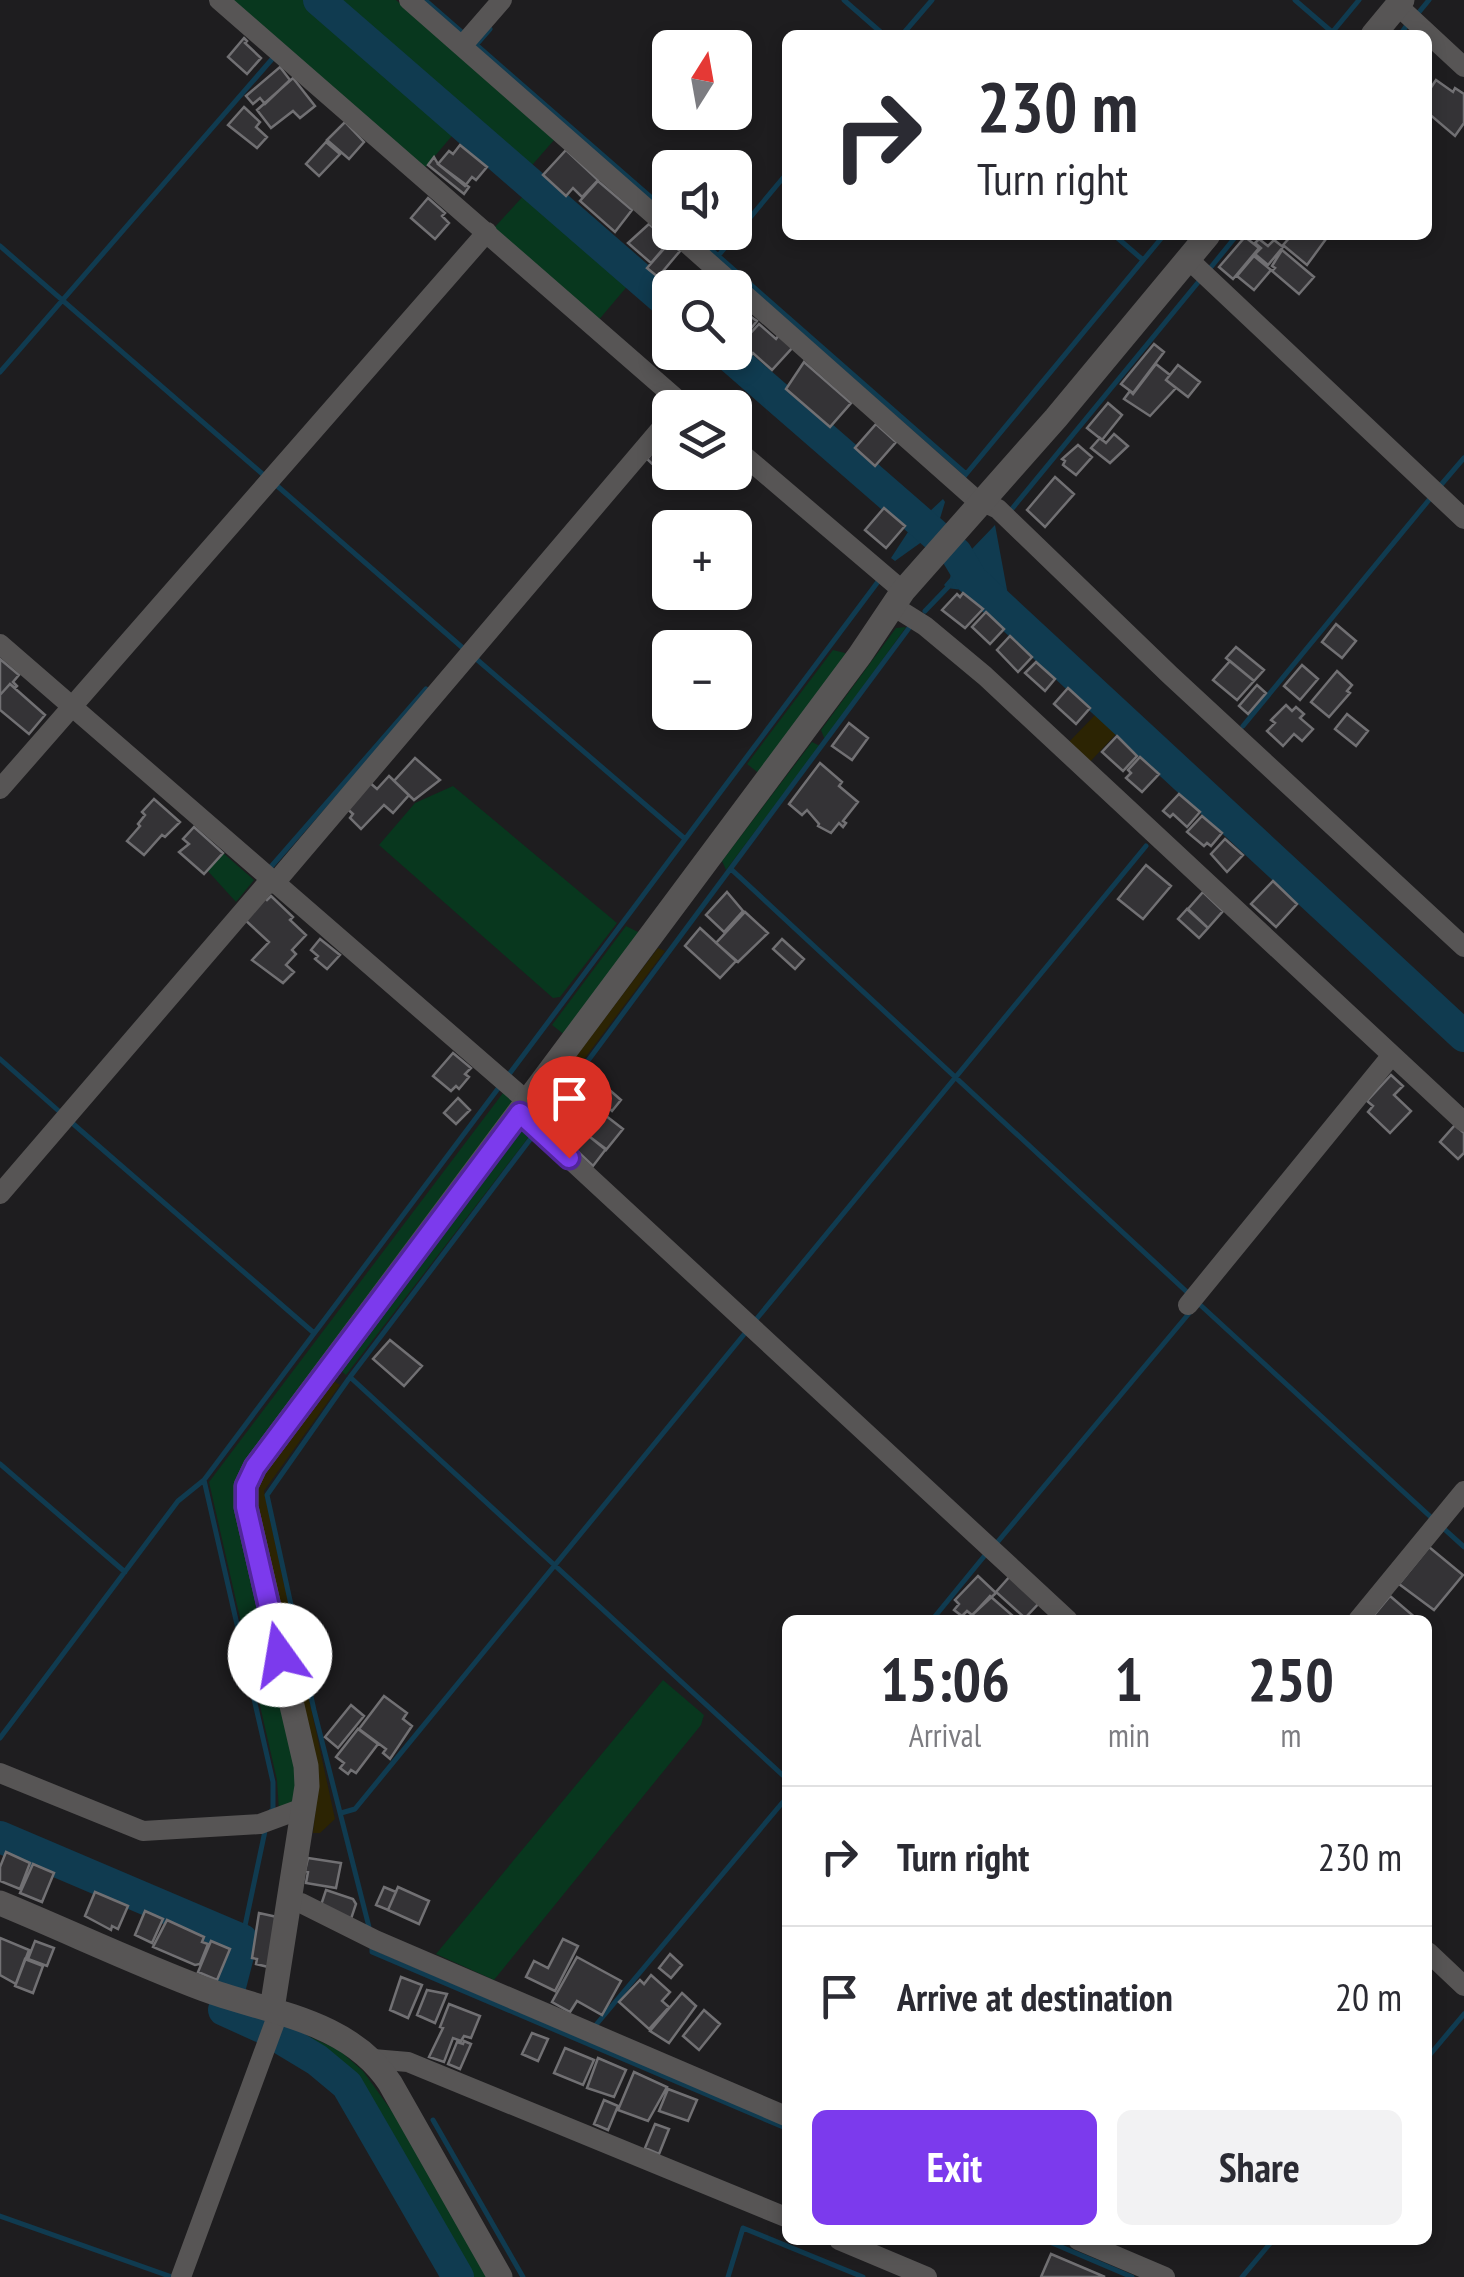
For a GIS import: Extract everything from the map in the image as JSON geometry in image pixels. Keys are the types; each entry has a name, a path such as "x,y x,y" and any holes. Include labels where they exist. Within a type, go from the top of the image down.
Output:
{"street":[{"path":"219,0 658,390"},
{"path":"409,0 467,41 652,212"},
{"path":"467,41 502,0"},
{"path":"1380,30 1406,11 1426,30"},
{"path":"1432,36 1464,67"},
{"path":"0,789 483,236"},
{"path":"181,2277 274,2021 306,1807 306,1766 246,1507 246,1486 255,1467 860,655 898,598 945,543 967,489 1056,418 1199,270 1207,240"},
{"path":"694,250 967,489 998,509 1464,947"},
{"path":"1199,270 1464,519"},
{"path":"0,1194 267,881 652,441"},
{"path":"752,464 1464,1122"},
{"path":"0,644 522,1106 1063,1615"},
{"path":"1191,1301 1392,1055"},
{"path":"1362,1615 1464,1491"},
{"path":"0,1773 142,1832 266,1822 306,1807"},
{"path":"290,1901 782,2113"},
{"path":"0,1903 229,1996 274,2021 345,2039 373,2059 500,2277"},
{"path":"1432,1956 1464,1986"},
{"path":"373,2059 408,2062 782,2216"},
{"path":"851,2245 927,2277"},
{"path":"1090,2245 1165,2277"}],"green space":[{"path":"232,0 306,0 457,130 423,170"},
{"path":"334,0 396,0 554,140 527,171"},
{"path":"526,193 630,283 597,322 493,229"},
{"path":"906,627 825,740 821,730 896,628"},
{"path":"833,650 845,653 847,658 761,775 747,764"},
{"path":"812,742 820,746 726,870 722,861"},
{"path":"453,786 617,923 560,997 553,998 379,845 415,803"},
{"path":"222,852 254,880 236,902 207,870"},
{"path":"626,926 640,933 566,1036 552,1025"},
{"path":"503,1093 514,1101 240,1473 294,1757 297,1804 279,1811 277,1780 209,1482"},
{"path":"522,1128 531,1134 346,1375 339,1369"},
{"path":"663,1680 704,1715 701,1725 494,1980 436,1954"},
{"path":"286,2026 339,2050 363,2071 396,2117 488,2277 468,2277 349,2076 329,2059 279,2031"}],"sand":[{"path":"1095,715 1116,734 1088,764 1067,744"},
{"path":"658,948 665,951 579,1066 576,1056"},
{"path":"332,1380 340,1385 264,1491 335,1819 320,1833 313,1833 318,1788 260,1524 257,1489"}],"water":[{"path":"943,499 938,525 966,550 971,550 995,525 1010,606 1000,616 970,591 947,588 944,585 954,562 923,541 895,561 891,558 921,512 928,513"}],"building":[{"path":"244,38 261,58 247,74 228,57"},
{"path":"280,67 290,80 265,104 260,98 253,104 246,96"},
{"path":"293,78 315,106 300,118 293,111 271,128 257,110"},
{"path":"1436,80 1453,92 1455,88 1464,94 1464,123 1455,136 1432,116 1432,86"},
{"path":"244,107 260,122 256,127 267,137 257,148 228,125"},
{"path":"345,122 364,142 349,159 327,140"},
{"path":"326,142 340,154 319,176 306,164"},
{"path":"460,145 487,167 465,186 438,164"},
{"path":"566,150 598,180 582,197 573,188 566,196 543,175"},
{"path":"434,157 469,187 464,194 428,165"},
{"path":"598,181 632,210 615,232 580,201"},
{"path":"428,198 445,213 442,216 449,223 435,239 411,218"},
{"path":"649,224 652,250 662,250 651,263 628,243"},
{"path":"1242,240 1259,248 1233,279 1219,267"},
{"path":"1260,240 1268,246 1274,240 1283,247 1268,265 1255,254 1261,248 1255,243"},
{"path":"1288,240 1325,240 1307,265 1283,245"},
{"path":"663,250 680,251 664,270 652,272 647,268"},
{"path":"1282,250 1314,277 1299,294 1272,271"},
{"path":"1254,256 1271,270 1254,290 1237,276"},
{"path":"759,324 793,347 772,370 752,354 752,332"},
{"path":"1154,344 1164,352 1133,393 1121,384"},
{"path":"804,362 851,403 830,427 786,389"},
{"path":"1156,364 1170,375 1166,380 1176,388 1150,416 1124,399 1130,391 1133,394"},
{"path":"1178,365 1200,382 1188,397 1166,380"},
{"path":"1108,403 1122,415 1102,440 1087,428"},
{"path":"876,424 896,442 875,466 855,448"},
{"path":"1114,434 1128,446 1110,463 1091,448 1100,438 1106,443"},
{"path":"1078,445 1092,457 1076,475 1063,465 1062,459"},
{"path":"1055,477 1074,494 1045,527 1027,510"},
{"path":"884,508 905,526 886,548 865,530"},
{"path":"963,593 983,609 965,628 942,610"},
{"path":"986,612 1004,629 990,644 972,627"},
{"path":"1336,624 1356,641 1342,658 1322,642"},
{"path":"1010,636 1032,657 1018,672 997,650"},
{"path":"1236,647 1264,670 1254,681 1226,658"},
{"path":"0,659 19,675 13,682 17,686 10,684 0,695"},
{"path":"1230,661 1254,681 1237,700 1213,680"},
{"path":"1036,662 1055,679 1045,691 1025,673"},
{"path":"1302,665 1318,679 1300,700 1284,686"},
{"path":"1337,671 1352,685 1347,691 1350,693 1329,717 1311,702"},
{"path":"10,684 45,715 29,734 0,710 0,695"},
{"path":"1257,685 1266,693 1248,714 1239,706"},
{"path":"1068,688 1090,708 1076,724 1054,704"},
{"path":"1286,705 1304,714 1300,718 1313,729 1302,741 1294,734 1283,746 1267,731 1275,723 1271,720"},
{"path":"1347,714 1368,731 1356,746 1335,729"},
{"path":"849,723 868,738 852,760 832,746"},
{"path":"1117,736 1137,756 1123,771 1102,752"},
{"path":"1140,757 1159,774 1142,792 1126,778"},
{"path":"415,758 440,780 414,800 394,781"},
{"path":"820,763 858,802 843,821 843,827 839,823 831,833 818,826 807,810 802,815 789,804"},
{"path":"389,776 409,795 393,813 384,805 361,829 343,805 368,781 377,789"},
{"path":"1179,794 1200,812 1187,827 1173,814 1170,817 1163,811"},
{"path":"154,799 180,822 144,855 127,841 140,826 145,815 142,812"},
{"path":"1202,816 1222,833 1211,846 1204,846 1187,832"},
{"path":"194,827 223,853 204,874 179,852 189,844 183,839"},
{"path":"1225,839 1243,855 1227,872 1211,854"},
{"path":"1146,865 1171,886 1143,919 1118,899"},
{"path":"1273,881 1297,904 1276,927 1251,904"},
{"path":"727,892 743,911 724,932 706,915"},
{"path":"1203,892 1223,911 1208,928 1188,909"},
{"path":"271,896 306,935 292,950 296,954 286,965 294,972 283,983 252,960 269,942 244,919 264,897 267,900"},
{"path":"1187,909 1208,928 1199,938 1178,919"},
{"path":"745,912 768,933 738,962 716,943"},
{"path":"700,928 736,961 720,978 685,946"},
{"path":"320,939 340,955 327,969 311,950"},
{"path":"782,939 804,959 795,969 773,949"},
{"path":"453,1053 471,1068 459,1089 456,1086 451,1091 433,1076"},
{"path":"1391,1075 1403,1086 1394,1095 1411,1111 1390,1133 1368,1112 1373,1106 1367,1101"},
{"path":"598,1080 621,1100 612,1111 589,1091"},
{"path":"577,1091 599,1108 586,1126 563,1109"},
{"path":"458,1098 470,1110 456,1124 444,1113"},
{"path":"601,1112 623,1129 606,1150 585,1133"},
{"path":"1455,1125 1464,1133 1464,1153 1458,1159 1440,1142"},
{"path":"586,1134 606,1149 593,1166 575,1149"},
{"path":"390,1340 422,1366 404,1386 373,1359"},
{"path":"1429,1547 1463,1575 1434,1610 1399,1584"},
{"path":"1011,1575 1040,1602 1028,1615 1022,1615 996,1592"},
{"path":"978,1576 996,1593 972,1615 967,1611 961,1615 954,1610 959,1604 955,1600"},
{"path":"990,1596 1012,1615 973,1615"},
{"path":"1390,1596 1412,1615 1374,1615"},
{"path":"384,1696 407,1713 403,1719 412,1726 390,1759 383,1753 386,1749 359,1729"},
{"path":"351,1705 364,1716 338,1748 325,1737"},
{"path":"358,1729 378,1744 356,1773 351,1770 348,1774 340,1768 344,1763 336,1757"},
{"path":"6,1852 30,1863 20,1889 0,1881"},
{"path":"308,1858 341,1863 336,1888 306,1883"},
{"path":"33,1864 54,1873 42,1902 20,1893"},
{"path":"384,1887 396,1892 388,1910 376,1905"},
{"path":"398,1887 429,1901 419,1924 388,1910"},
{"path":"326,1890 353,1899 356,1904 351,1919 320,1908"},
{"path":"95,1892 128,1906 118,1929 112,1926 111,1930 85,1916"},
{"path":"145,1911 163,1919 152,1943 135,1935"},
{"path":"259,1913 277,1917 268,1967 256,1964 257,1959 252,1958"},
{"path":"167,1920 204,1937 202,1942 208,1944 200,1964 153,1947"},
{"path":"0,1938 29,1950 16,1984 0,1975"},
{"path":"563,1939 578,1946 555,1991 526,1977 534,1961 548,1968"},
{"path":"35,1941 54,1948 47,1966 28,1959"},
{"path":"211,1941 230,1949 217,1980 198,1972"},
{"path":"670,1954 682,1965 671,1978 659,1968"},
{"path":"577,1957 621,1981 602,2015 577,2001 570,2012 552,2002"},
{"path":"25,1959 43,1966 33,1993 15,1986"},
{"path":"651,1975 670,1992 662,2001 669,2007 649,2029 619,2002 640,1980 644,1984"},
{"path":"401,1977 422,1985 408,2018 390,2010"},
{"path":"427,1990 447,1994 435,2023 417,2015"},
{"path":"682,1993 696,2006 669,2043 650,2031"},
{"path":"449,2004 480,2016 471,2038 453,2038 444,2062 429,2057"},
{"path":"704,2010 720,2024 699,2050 683,2036"},
{"path":"532,2033 548,2039 538,2061 522,2054"},
{"path":"457,2042 471,2044 460,2069 448,2064"},
{"path":"565,2048 594,2060 583,2085 554,2073"},
{"path":"598,2058 626,2070 614,2097 587,2088"},
{"path":"634,2072 667,2087 648,2121 618,2110"},
{"path":"668,2089 697,2100 688,2121 659,2111"},
{"path":"604,2100 618,2106 608,2130 594,2124"},
{"path":"655,2124 669,2129 659,2154 645,2148"},
{"path":"1051,2254 1105,2277 1041,2277"}],"waterway":[{"path":"319,0 652,289"},
{"path":"425,0 465,35"},
{"path":"844,0 878,30"},
{"path":"906,30 932,0"},
{"path":"1295,0 1330,30"},
{"path":"1334,30 1359,0"},
{"path":"1415,17 1429,0"},
{"path":"1404,30 1407,25"},
{"path":"476,45 490,29"},
{"path":"473,42 652,198"},
{"path":"0,372 273,58"},
{"path":"718,256 782,179"},
{"path":"1120,240 1143,260"},
{"path":"962,479 1160,240"},
{"path":"1207,272 1233,240"},
{"path":"0,246 266,477"},
{"path":"711,250 966,474"},
{"path":"1011,510 1200,280"},
{"path":"746,370 956,553 972,580 1464,1036"},
{"path":"1440,486 1464,458"},
{"path":"275,484 464,649"},
{"path":"1243,726 1433,495"},
{"path":"507,1077 880,579"},
{"path":"925,611 950,585"},
{"path":"541,1124 909,628"},
{"path":"474,657 684,838"},
{"path":"269,869 426,689"},
{"path":"754,1322 1146,846"},
{"path":"732,870 1188,1293"},
{"path":"0,1059 61,1113"},
{"path":"271,1811 273,1782 204,1480 500,1086"},
{"path":"71,1122 314,1333"},
{"path":"370,1931 314,1710 267,1495 350,1377 535,1133"},
{"path":"1196,1301 1434,1520"},
{"path":"995,1545 1191,1311"},
{"path":"341,1813 355,1809 746,1332"},
{"path":"350,1377 782,1774"},
{"path":"0,1464 125,1572"},
{"path":"0,1738 178,1501 204,1480"},
{"path":"1442,1527 1464,1547"},
{"path":"936,1615 986,1554"},
{"path":"595,2026 782,1803"},
{"path":"242,1940 265,1831"},
{"path":"0,1837 242,1940 224,2010 264,2028 317,2060 347,2085 458,2277"},
{"path":"372,1947 372,1952 782,2126"},
{"path":"1432,2052 1464,2014"},
{"path":"433,2120 523,2277"},
{"path":"0,2216 172,2277"},
{"path":"728,2277 743,2228 782,2244"},
{"path":"785,2245 863,2277"},
{"path":"1057,2245 1132,2277"},
{"path":"1242,2277 1269,2245"}],"route":[{"path":"280,1655 246,1507 246,1486 255,1467 520,1113 569,1158"}]}
